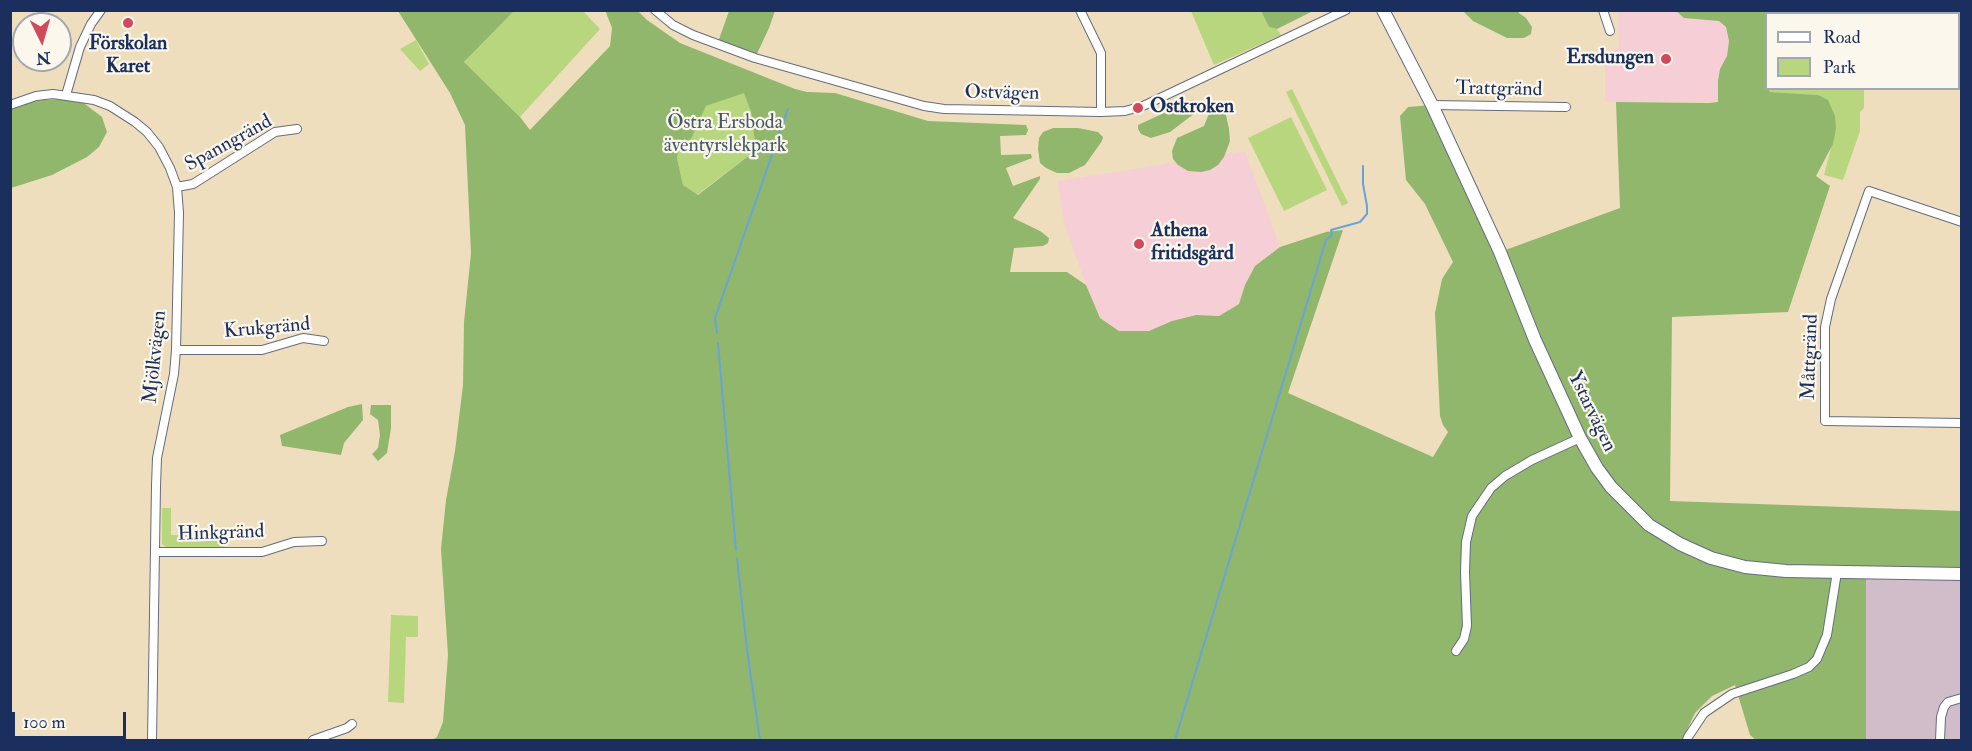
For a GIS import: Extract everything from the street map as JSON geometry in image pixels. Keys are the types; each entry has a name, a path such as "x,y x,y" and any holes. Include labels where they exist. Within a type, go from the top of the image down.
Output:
{"street":[{"path":"66,94 80,47 101,10"},
{"name":"Ostvägen","path":"655,10 673,25 693,35 754,58 924,106 944,110 1101,112 1125,111 1143,106 1346,10"},
{"path":"1080,10 1101,53 1101,112"},
{"name":"Ystarvägen","path":"1383,10 1432,105 1500,252 1535,340 1580,438 1611,487 1650,525 1680,544 1711,558 1745,567 1786,572 1962,574"},
{"path":"1603,10 1610,30"},
{"name":"Mjölkvägen","path":"10,105 36,96 66,94 110,106 147,132 159,147 177,187 179,213 176,350 174,374 158,459 152,741"},
{"name":"Trattgränd","path":"1432,105 1566,107"},
{"name":"Spanngränd","path":"177,187 193,184 275,132 297,129"},
{"name":"Måttgränd","path":"1962,222 1869,191 1831,299 1825,327 1825,421 1962,423"},
{"name":"Krukgränd","path":"176,350 262,350 303,338 324,341"},
{"path":"1456,651 1464,639 1467,626 1466,552 1472,516 1491,488 1505,476 1532,459 1580,438"},
{"name":"Hinkgränd","path":"155,552 262,552 294,542 322,541"},
{"path":"1687,741 1704,713 1732,694 1809,667 1817,658 1827,635 1838,572"},
{"path":"1940,741 1941,717 1944,707 1948,702 1962,698"},
{"path":"314,741 352,724"}],"shaded area":[{"name":"Ersdungen","path":"1618,11 1676,11 1684,18 1719,21 1726,27 1729,41 1727,57 1720,69 1718,81 1719,102 1605,102 1605,62 1607,55 1619,47"},
{"path":"1245,151 1280,247 1255,266 1245,285 1239,304 1219,316 1196,315 1172,321 1149,331 1119,331 1100,318 1064,223 1058,181"},
{"path":"1866,576 1961,578 1961,740 1866,740"}],"green space":[{"path":"605,10 638,11 680,43 795,89 835,93 928,121 1026,125 1028,130 1026,135 1000,136 1001,155 1031,154 1032,158 1006,168 1013,186 1040,176 1013,218 1049,238 1048,243 1043,246 1014,248 1010,272 1067,272 1086,285 1100,318 1119,331 1149,331 1172,321 1196,315 1219,316 1239,304 1245,285 1255,266 1280,247 1326,232 1343,230 1288,393 1433,457 1448,432 1440,416 1435,313 1442,279 1453,262 1425,204 1406,180 1400,116 1408,107 1432,105 1500,252 1620,208 1616,102 1718,102 1720,69 1727,56 1729,41 1726,27 1719,21 1684,18 1676,11 1766,11 1765,90 1818,95 1828,100 1835,116 1836,129 1833,144 1816,176 1830,186 1788,312 1672,317 1670,501 1961,511 1961,574 1866,572 1866,740 1756,740 1750,735 1735,685 1712,696 1695,713 1682,740 432,740 437,737 443,722 448,655 441,549 463,385 464,322 471,253 465,125 450,93 398,11 514,11 464,62 520,117 530,130 610,46 612,28","holes":["744,93 751,112 756,150 698,195 683,185 677,158 680,144 691,139 706,106"]},
{"path":"514,11 583,11 600,29 520,117 464,62"},
{"path":"729,11 775,11 755,58 717,45"},
{"path":"1191,11 1261,11 1269,27 1277,29 1281,35 1214,65"},
{"path":"1261,11 1313,11 1277,29 1269,27"},
{"path":"1463,11 1518,11 1532,27 1531,34 1524,38 1507,38 1473,21"},
{"path":"416,40 429,64 420,71 400,49"},
{"path":"1292,89 1348,203 1342,206 1286,92"},
{"path":"1769,90 1864,90 1864,108 1860,112 1860,131 1843,180 1824,175 1836,129 1818,95 1770,92"},
{"name":"Östra Ersboda äventyrslekpark","path":"744,92 751,112 756,150 697,195 683,185 677,158 680,144 706,106"},
{"path":"63,99 81,101 102,117 107,132 99,147 87,157 52,175 11,188 11,109 21,104"},
{"path":"1192,100 1199,102 1200,106 1195,113 1170,132 1151,138 1141,134 1138,129 1138,125"},
{"path":"1215,107 1221,108 1226,115 1229,129 1230,141 1224,157 1210,170 1188,171 1173,159 1172,151 1177,138 1204,126 1210,111"},
{"path":"1291,117 1327,190 1284,211 1248,138"},
{"path":"1053,128 1078,128 1098,132 1103,137 1085,165 1069,173 1057,173 1040,163 1038,149 1039,138 1043,132"},
{"path":"362,404 363,420 344,443 341,455 282,446 280,435 348,407"},
{"path":"371,405 391,405 391,428 387,453 378,461 372,454 378,448 380,435 378,420 370,414"},
{"path":"162,508 171,508 171,535 225,536 225,549 168,549 162,544"},
{"path":"391,615 418,616 418,637 406,637 404,703 388,702"}],"waterway":[{"path":"717,333 715,318 788,109"},
{"path":"1175,740 1326,240 1332,235 1331,230 1360,222 1367,214 1363,166"},
{"path":"718,343 736,550"},
{"path":"737,558 760,740"}],"place":[{"name":"Förskolan Karet","path":"128,23"},
{"name":"Ersdungen","path":"1666,59"},
{"name":"Ostkroken","path":"1138,108"},
{"name":"Athena fritidsgård","path":"1139,244"}]}
